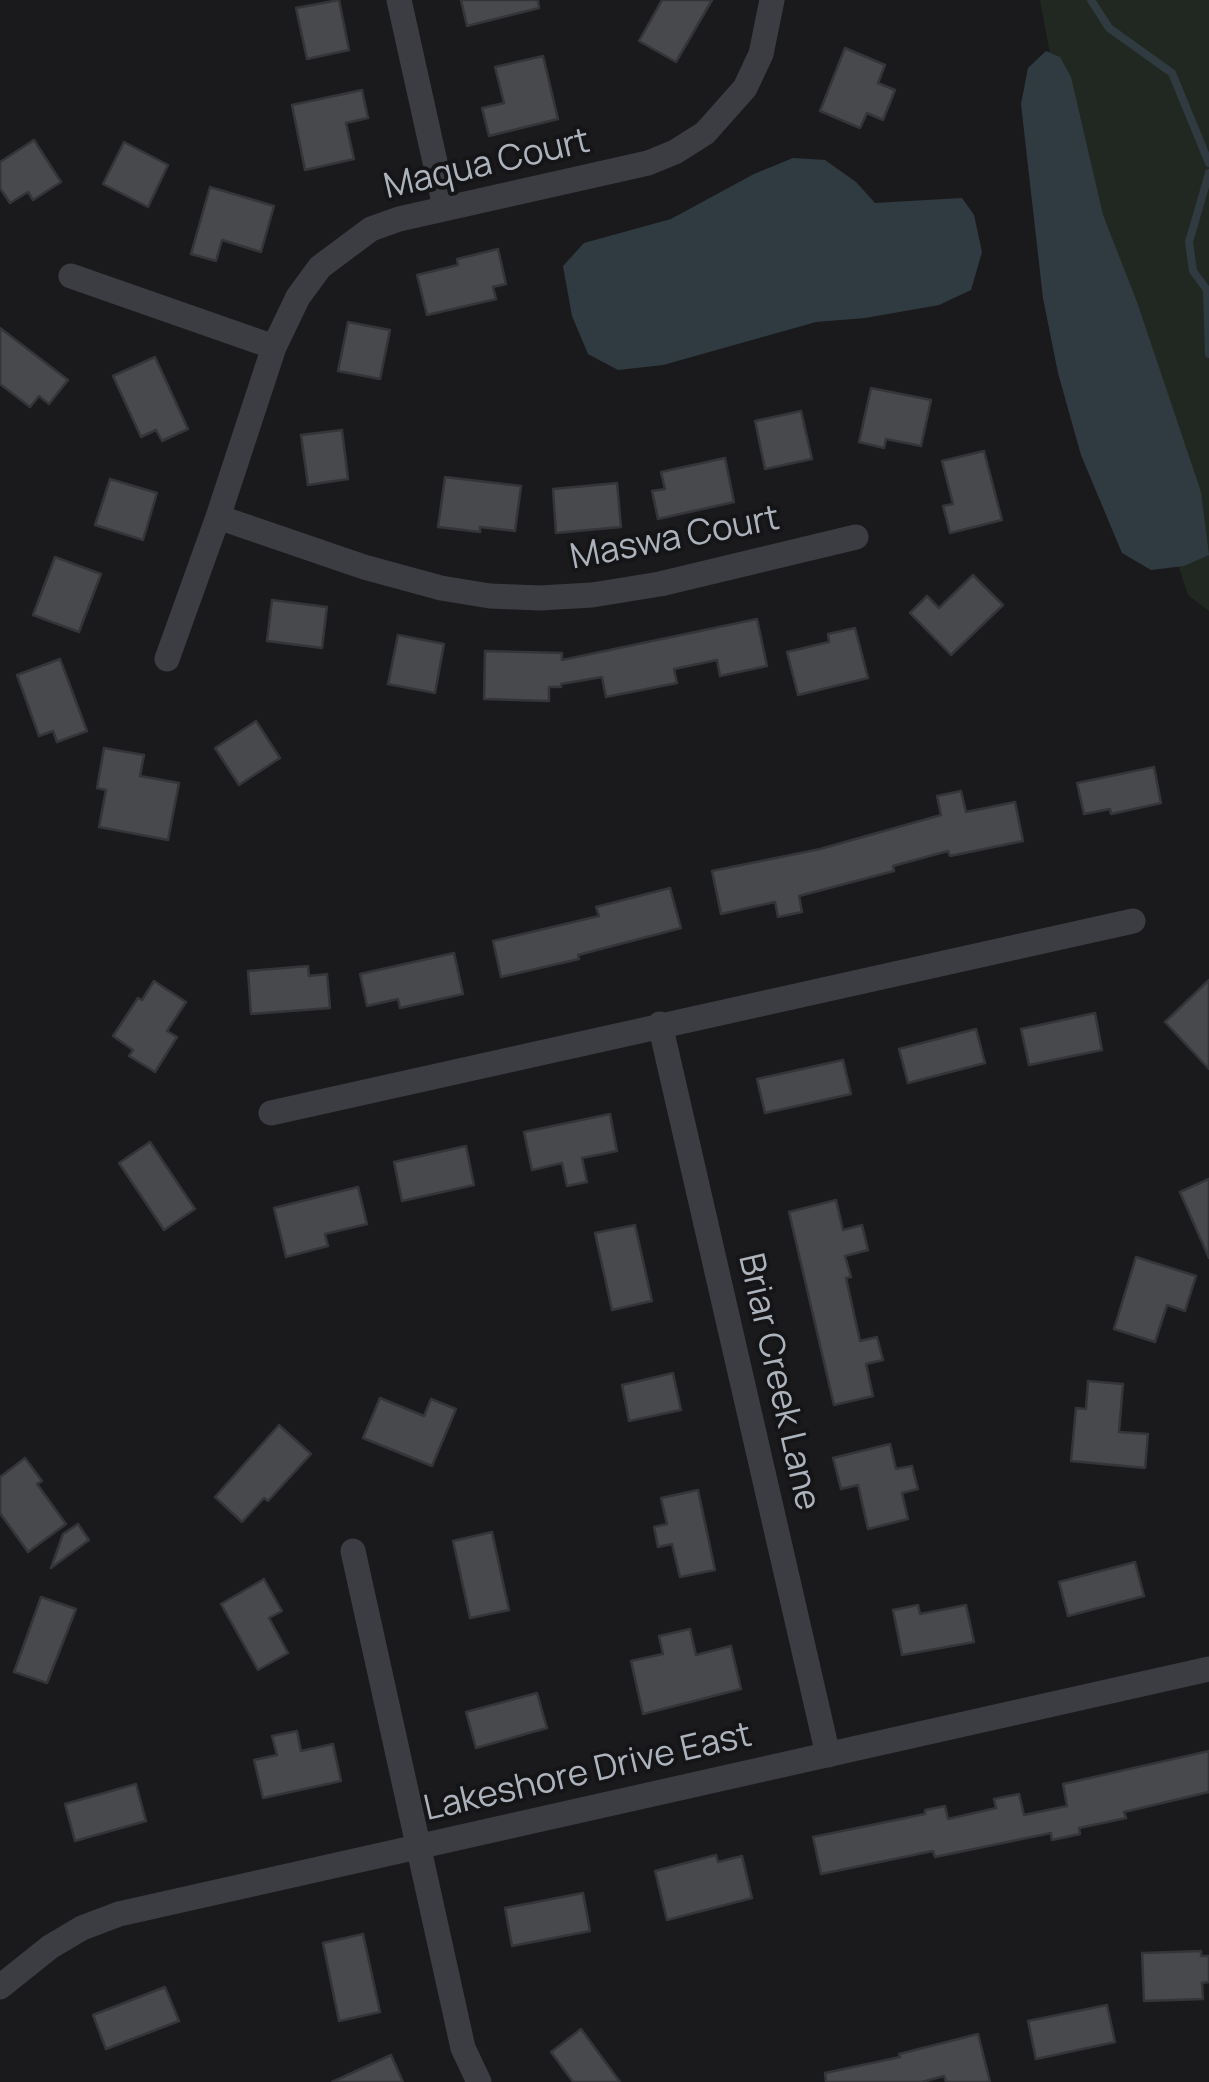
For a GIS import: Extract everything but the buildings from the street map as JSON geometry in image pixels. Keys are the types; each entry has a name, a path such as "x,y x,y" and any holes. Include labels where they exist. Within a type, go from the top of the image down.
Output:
{"street":[{"path":"399,0 446,206"},
{"name":"Maqua Court","path":"167,659 274,348 298,297 320,266 372,229 446,206 648,163 675,152 705,133 746,88 762,54 772,0"},
{"path":"71,276 274,348"},
{"name":"Maswa Court","path":"218,517 364,567 441,588 506,597 592,595 643,587 856,537"},
{"path":"271,1113 1133,920"},
{"name":"Briar Creek Lane","path":"660,1024 828,1755"},
{"path":"353,1551 464,2048 478,2082"},
{"name":"Lakeshore Drive East","path":"0,1987 50,1947 82,1928 118,1914 1209,1669"}],"shaded area":[{"path":"1040,0 1209,0 1209,611 1188,595 1100,323"},
{"path":"1046,51 1060,57 1071,77 1103,215 1137,302 1201,492 1209,555 1184,566 1151,570 1122,553 1081,455 1058,373 1043,298 1021,104 1028,68"},
{"path":"793,158 825,160 856,182 875,203 962,198 974,215 982,252 971,290 939,305 816,322 663,365 618,370 588,354 572,316 563,266 584,243 671,219 754,174"}],"waterway":[{"path":"1091,0 1109,28 1172,73 1209,163"},
{"path":"1209,173 1189,242 1193,271 1207,290 1209,354"}]}
